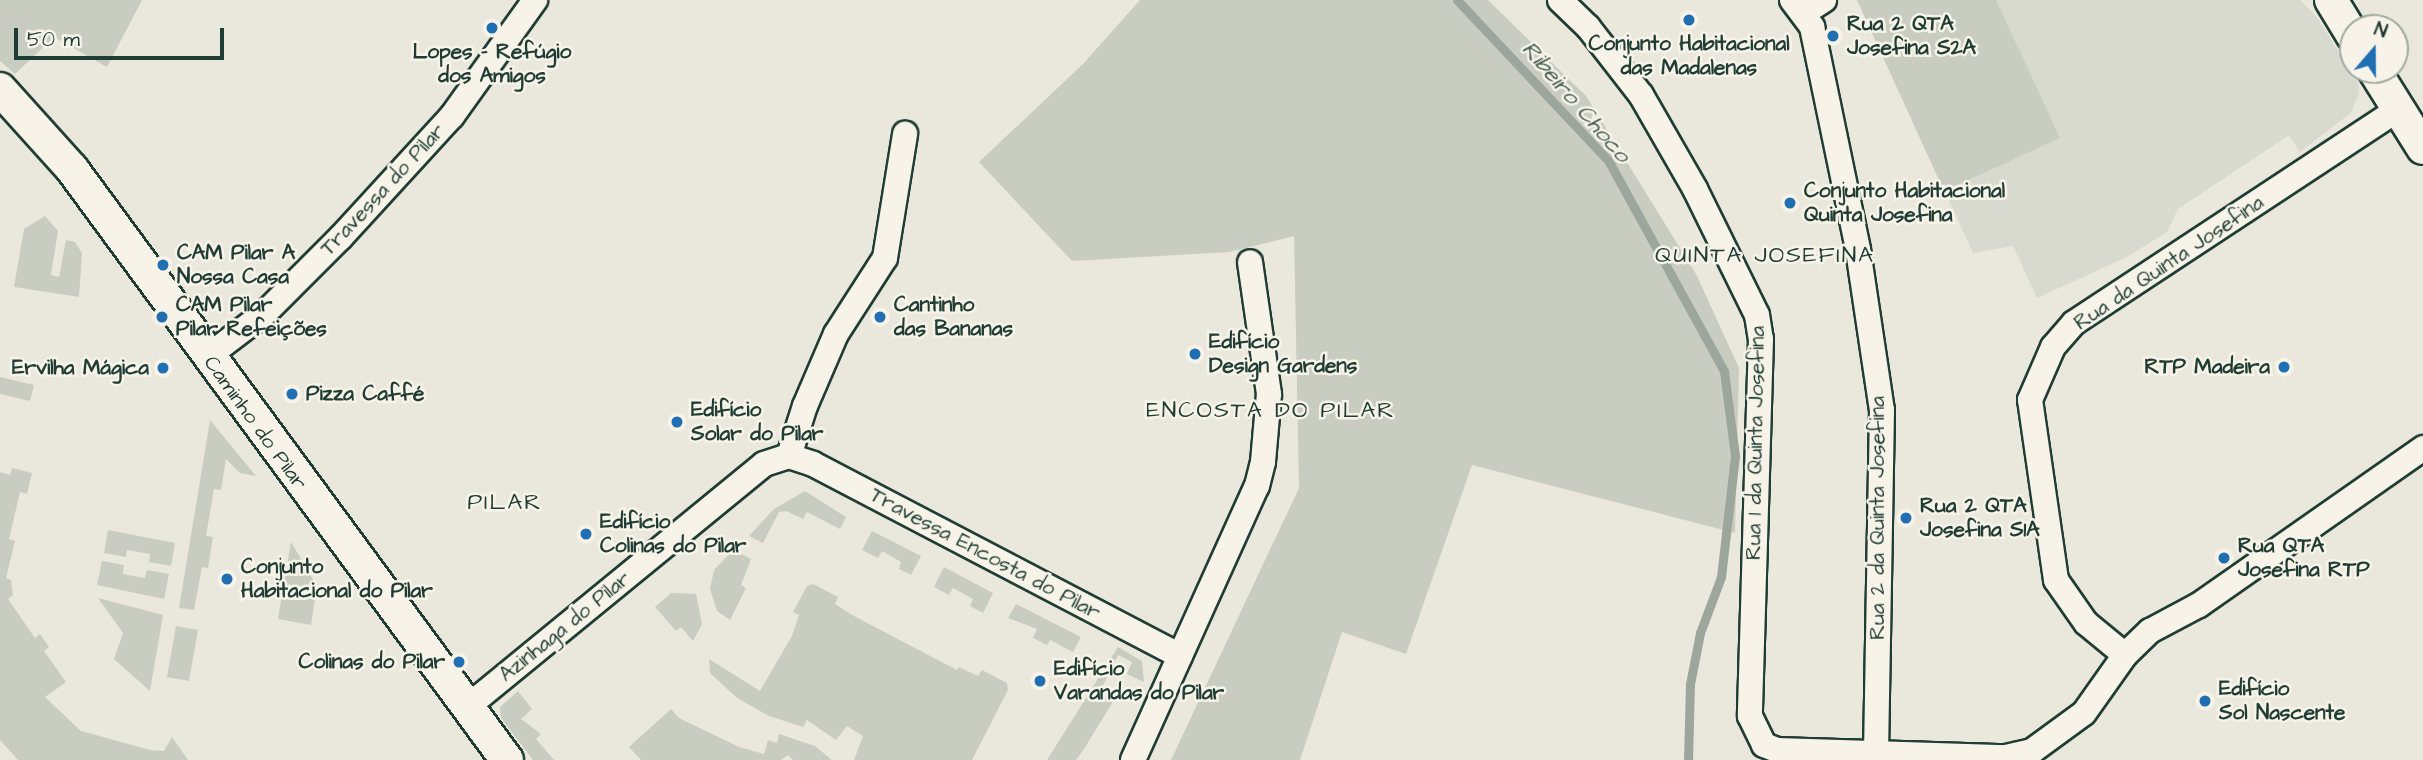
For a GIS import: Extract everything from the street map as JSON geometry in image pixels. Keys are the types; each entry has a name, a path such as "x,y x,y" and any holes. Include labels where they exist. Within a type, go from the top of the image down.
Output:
{"street":[{"name":"Travessa do Pilar","path":"207,357 267,312 452,116 535,0"},
{"name":"Rua 1 da Quinta Josefina","path":"1560,0 1588,27 1641,95 1729,253 1757,316 1761,339 1750,716 1755,732 1765,745 1777,750 1876,754"},
{"name":"Rua 2 da Quinta Josefina","path":"1807,4 1842,168 1882,410 1876,754"},
{"path":"2383,84 2423,148"},
{"name":"Caminho do Pilar","path":"0,89 72,169 207,357 507,760"},
{"name":"Rua da Quinta Josefina","path":"2125,655 2086,623 2056,580 2030,400 2053,347 2074,323 2399,109"},
{"path":"789,456 805,406 836,334 885,258 905,134"},
{"path":"1133,760 1263,462 1269,394 1250,262"},
{"path":"1876,754 2007,757 2032,751 2084,713 2125,655 2150,631 2199,605 2423,448"},
{"name":"Travessa Encosta do Pilar","path":"789,456 813,464 1180,656"},
{"name":"Azinhaga do Pilar","path":"466,708 764,464 789,456"}],"shaded area":[{"path":"0,0 142,0 107,67 54,37 15,74 0,61"},
{"path":"1140,0 1488,0 1586,96 1696,274 1739,368 1735,533 1472,465 1406,654 1342,632 1300,760 1171,760 1299,488 1294,236 1229,252 1072,261 979,162 1083,64"},
{"path":"1857,0 2300,0 2317,17 2339,52 2339,84 2358,84 2359,94 2351,113 2300,152 2289,135 2178,209 2167,232 2125,258 2037,298 2013,246 1973,253"},
{"path":"1857,0 1996,0 2060,138 1944,191"},
{"path":"45,216 58,231 51,275 59,277 66,240 75,242 82,253 79,297 14,287 24,229"},
{"path":"0,377 34,385 30,401 0,394"},
{"path":"210,420 256,476 240,473 226,459 221,490 214,489 206,536 213,537 208,568 202,567 194,610 179,608"},
{"path":"12,468 32,473 27,494 20,492 9,539 15,541 6,578 11,580 13,595 8,599 35,638 40,634 49,647 44,651 66,682 45,697 81,731 150,750 164,751 172,737 188,760 18,760 0,740 0,472 10,475"},
{"path":"805,491 846,517 840,529 807,512 803,519 786,511 779,512 763,543 749,536 774,509"},
{"path":"108,530 175,543 171,566 149,562 150,554 127,550 126,557 104,553"},
{"path":"872,531 921,556 911,575 899,569 901,562 882,551 878,558 862,550"},
{"path":"291,542 317,586 311,625 278,619"},
{"path":"733,550 751,559 741,585 746,588 730,620 717,611 710,589 714,570"},
{"path":"102,561 124,565 123,574 145,578 147,570 169,574 164,599 97,585"},
{"path":"944,567 993,593 983,613 970,606 973,599 953,588 949,595 934,587"},
{"path":"813,584 838,597 835,604 852,615 957,670 959,667 978,676 982,670 1007,683 1008,690 972,760 854,760 863,736 847,726 836,740 807,720 803,727 769,716 737,698 710,673 709,659 760,691 792,636 799,615 793,612 807,586"},
{"path":"671,593 696,594 702,624 693,641 681,627 676,631 655,607"},
{"path":"98,598 163,615 150,691 114,659 123,633"},
{"path":"1016,604 1081,637 1073,652 1050,640 1047,645 1033,638 1037,629 1008,618"},
{"path":"176,626 198,630 189,681 167,677"},
{"path":"1118,647 1142,661 1144,682 1127,674 1132,662 1118,655 1102,687 1117,695 1084,749 1076,760 1047,760"},
{"path":"518,691 532,709 521,719 541,734 536,739 554,760 533,760 501,718 500,707"},
{"path":"671,709 679,718 739,747 764,754 768,740 777,743 779,734 815,746 832,760 793,760 788,755 781,760 641,760 629,747"}],"waterway":[{"name":"Ribeiro Choco","path":"1457,0 1608,160 1724,371 1735,456 1721,577 1700,633 1690,684 1688,760"}],"place":[{"name":"Conjunto Habitacional das Madalenas","path":"1689,20"},
{"name":"Lopes - Refúgio dos Amigos","path":"492,28"},
{"name":"Rua 2 QTA Josefina S2A","path":"1833,36"},
{"name":"Conjunto Habitacional Quinta Josefina","path":"1790,203"},
{"name":"CAM Pilar A Nossa Casa","path":"163,265"},
{"name":"CAM Pilar Pilar Refeições","path":"162,317"},
{"name":"Cantinho das Bananas","path":"880,317"},
{"name":"Edifício Design Gardens","path":"1195,354"},
{"name":"RTP Madeira","path":"2284,367"},
{"name":"Ervilha Mágica","path":"163,368"},
{"name":"Pizza Caffé","path":"292,394"},
{"name":"Edifício Solar do Pilar","path":"677,422"},
{"name":"Rua 2 QTA Josefina S1A","path":"1906,518"},
{"name":"Edifício Colinas do Pilar","path":"586,534"},
{"name":"Rua QTA Josefina RTP","path":"2224,558"},
{"name":"Conjunto Habitacional do Pilar","path":"227,579"},
{"name":"Colinas do Pilar","path":"459,662"},
{"name":"Edifício Varandas do Pilar","path":"1040,681"},
{"name":"Edifício Sol Nascente","path":"2205,701"}],"district":[{"name":"QUINTA JOSEFINA","path":"1765,255"},
{"name":"ENCOSTA DO PILAR","path":"1271,410"},
{"name":"PILAR","path":"505,502"}]}
